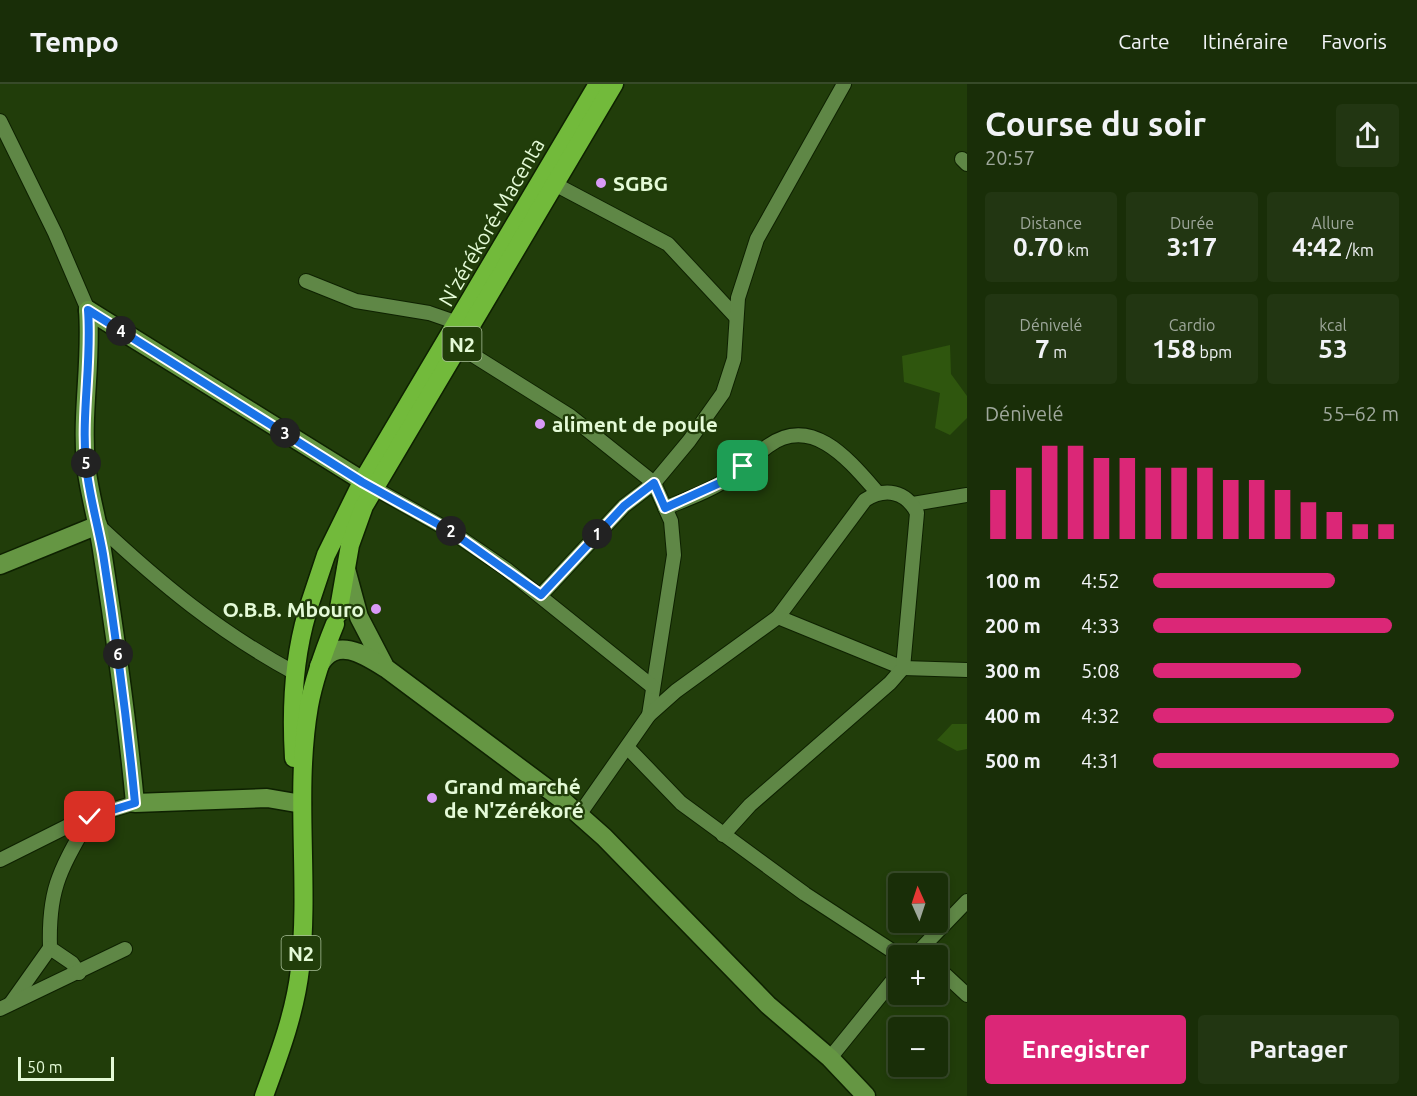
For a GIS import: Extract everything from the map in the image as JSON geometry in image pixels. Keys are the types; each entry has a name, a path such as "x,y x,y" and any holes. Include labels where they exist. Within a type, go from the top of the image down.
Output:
{"highway":[{"name":"N'zérékoré-Macenta","path":"454,343 458,323 549,181 598,84"},
{"name":"N2","path":"302,804 294,761 297,652 326,555 549,181 614,84"},
{"name":"N2","path":"264,1096 293,1010 300,971 304,893 302,804 305,737 318,668 336,619 357,521 368,485"},
{"path":"326,598 335,604 336,619 328,628 318,629 309,622 308,610 316,600 326,598"}],"street":[{"path":"541,595 624,506 654,483 689,441 723,393 734,359 738,298 757,239 844,84"},
{"path":"0,121 55,232 88,310 90,340 86,405 86,465 98,525 126,706 135,803"},
{"path":"549,181 668,243 736,317"},
{"path":"306,281 356,301 429,313 458,323"},
{"path":"88,310 368,485 452,532 541,595 652,687"},
{"path":"454,343 570,416 654,483 671,521 674,555 649,715"},
{"path":"665,508 724,481 769,446 797,434 813,435 828,443 876,492"},
{"path":"579,815 649,715 676,691 778,617 865,500 876,492 889,492 906,497 913,504 917,513 903,668 890,683 750,805 723,835"},
{"path":"913,504 967,495"},
{"path":"0,565 98,525"},
{"path":"98,525 159,583 210,621 295,673"},
{"path":"346,569 359,616 387,669"},
{"path":"778,617 903,668 967,670"},
{"path":"318,668 329,653 349,649 387,669 560,798 768,1005 852,1078 866,1096"},
{"path":"628,748 681,803 825,907 888,948"},
{"path":"0,860 29,844 90,817 135,803 267,798 302,804"},
{"path":"5,1007 50,948 50,902 58,873 90,817"},
{"path":"927,945 967,901"},
{"path":"50,948 72,963 79,973"},
{"path":"5,1007 125,949"},
{"path":"948,977 967,995"},
{"path":"830,1058 888,986"},
{"path":"847,1096 852,1078"}],"green space":[{"path":"950,345 951,374 967,396 967,418 950,435 935,428 940,393 904,382 902,356"},
{"path":"952,724 967,724 967,749 957,751 937,740"}],"place":[{"name":"SGBG","path":"601,183"},
{"name":"aliment de poule","path":"540,424"},
{"name":"O.B.B. Mbouro","path":"376,609"},
{"name":"Grand marché de N'Zérékoré","path":"432,798"}],"route":[{"path":"90,817 135,803 126,706 98,525 86,465 86,405 90,340 88,310 362,482 452,532 541,595 624,506 654,483 665,508 724,481 743,466"}]}
